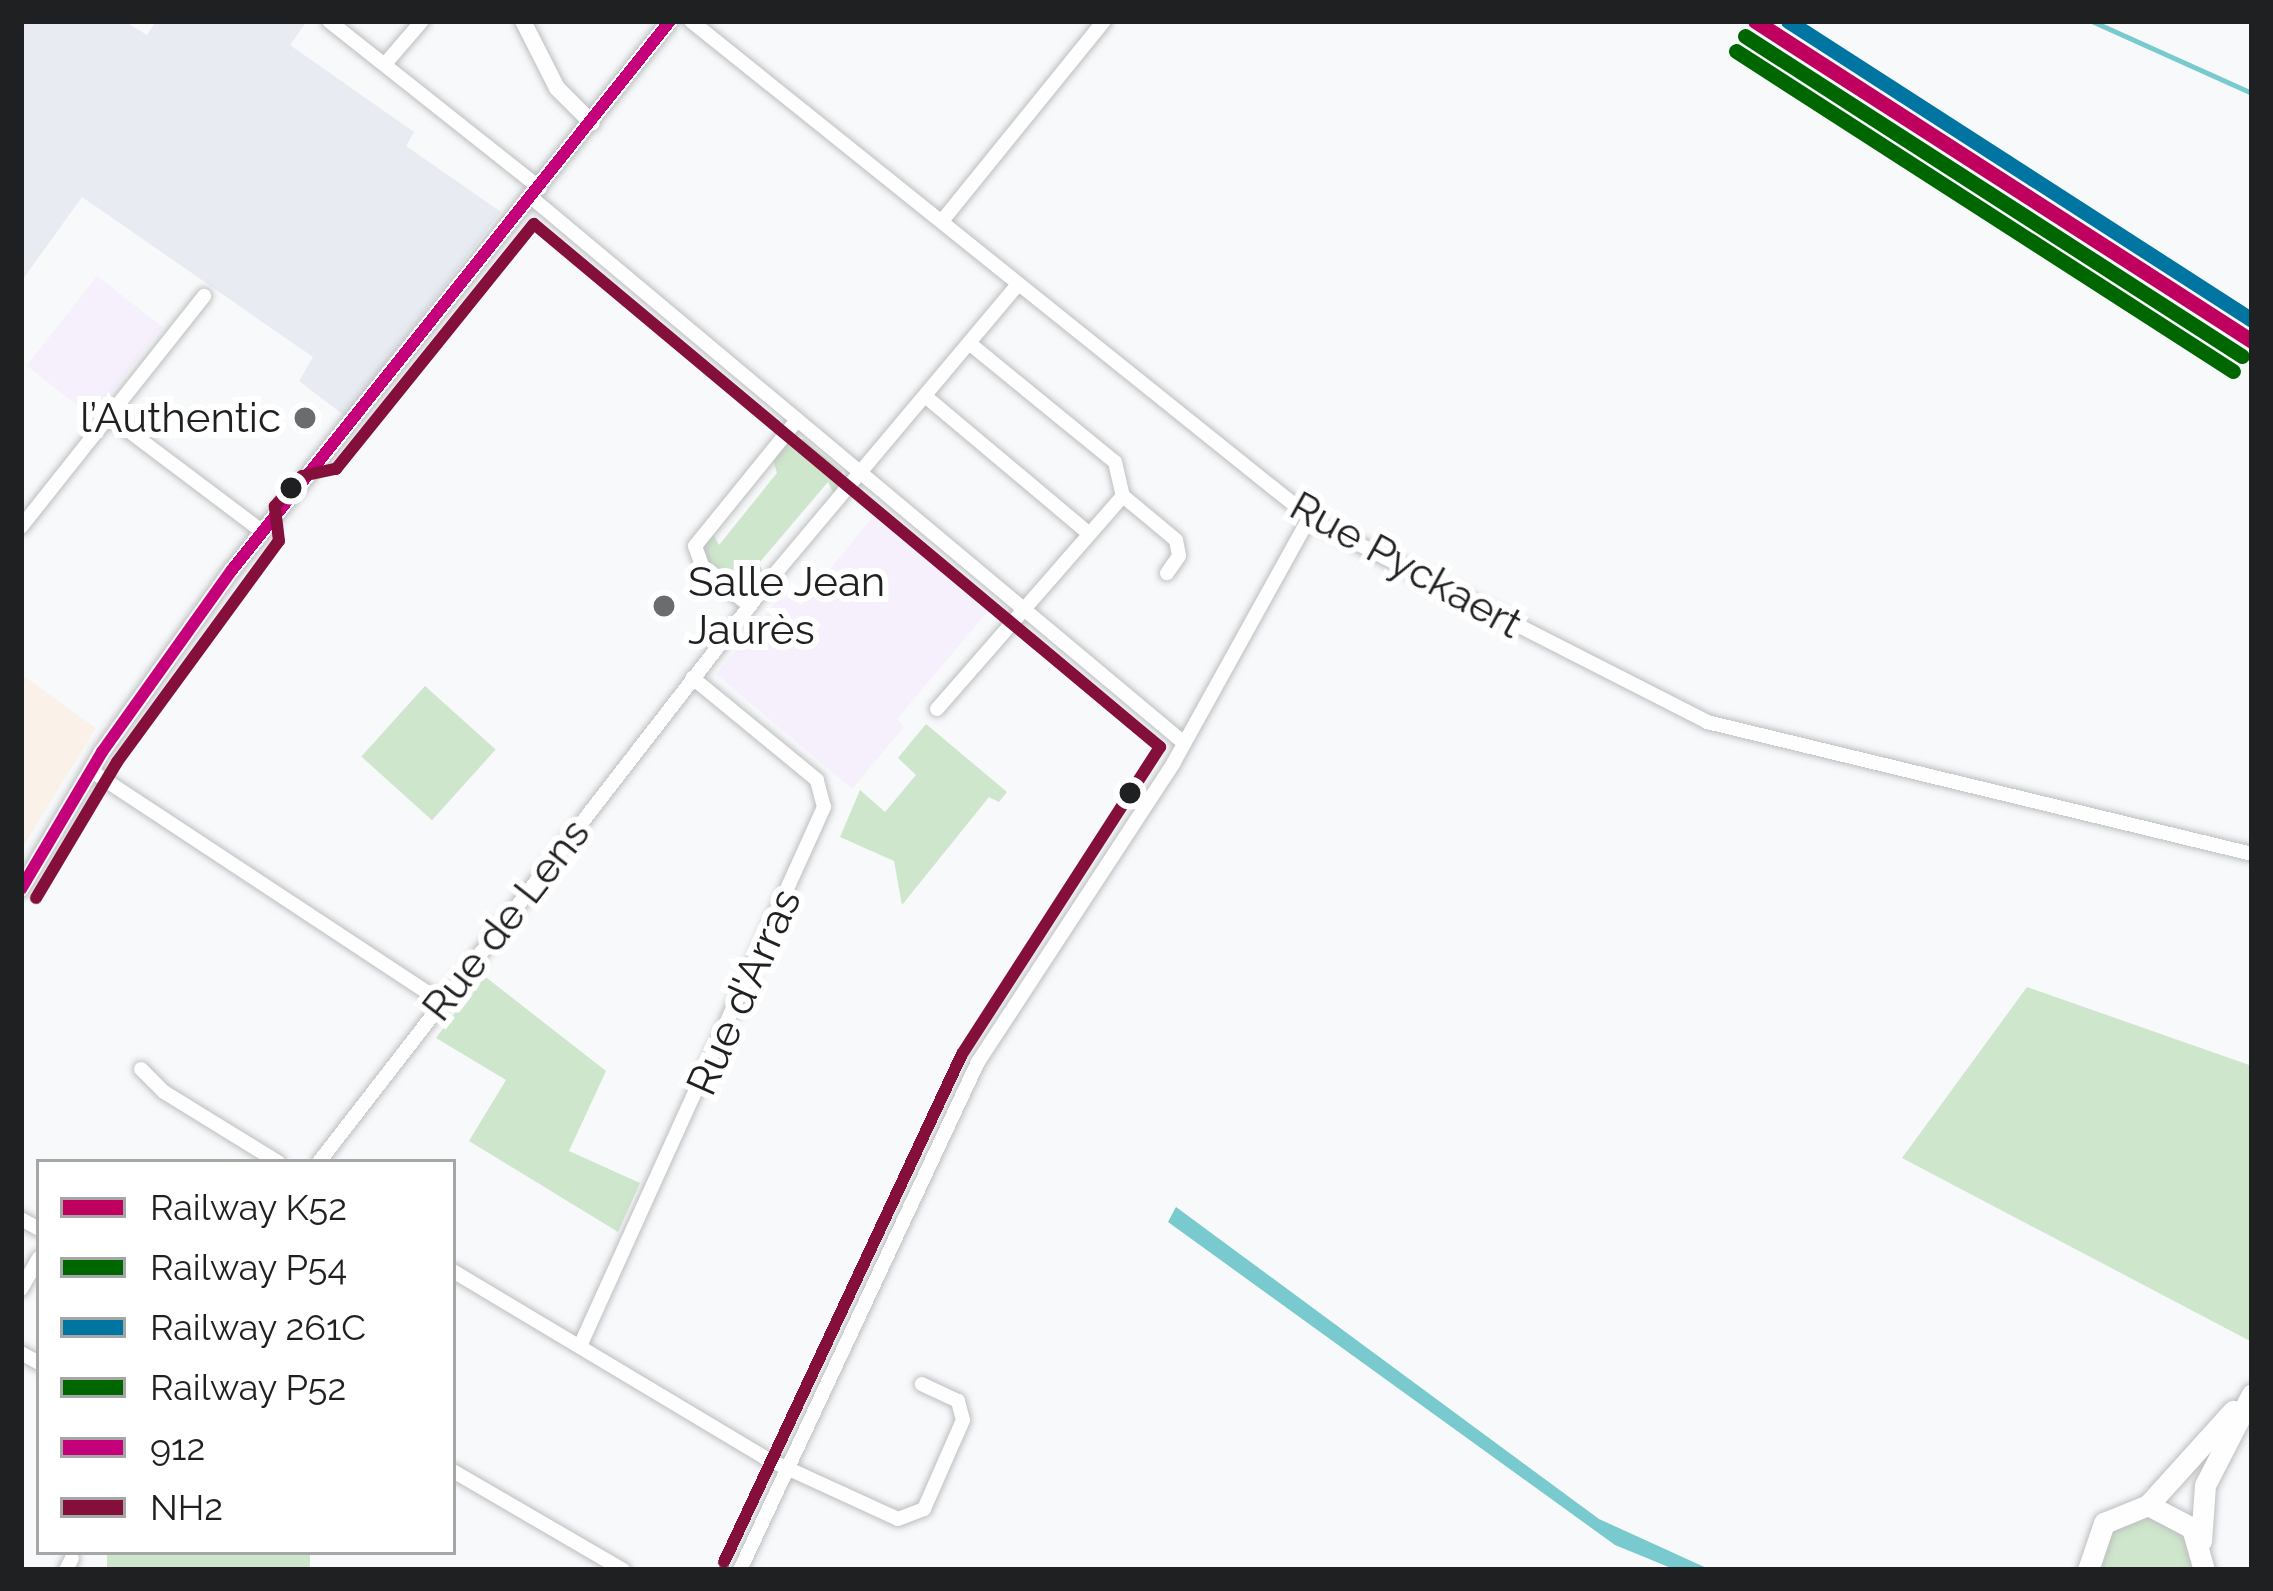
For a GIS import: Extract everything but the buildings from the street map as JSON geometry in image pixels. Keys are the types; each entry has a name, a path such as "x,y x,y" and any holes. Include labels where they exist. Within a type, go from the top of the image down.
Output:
{"main road":[{"path":"2086,1567 2104,1522 2148,1505 2252,1391"},
{"path":"2202,1559 2205,1485 2252,1391"},
{"path":"2148,1505 2182,1518 2202,1559"}],"street":[{"path":"329,21 1184,743"},
{"path":"385,64 422,21"},
{"path":"523,21 557,88 592,123"},
{"path":"21,889 90,770 262,532 670,21"},
{"name":"Rue Pyckaert","path":"691,21 1309,518 1719,726 2252,854"},
{"path":"942,221 1104,21"},
{"name":"Rue de Lens","path":"321,1159 750,606 1018,284"},
{"path":"21,527 204,296"},
{"path":"969,343 1115,462 1123,496 1176,540 1179,556 1167,573"},
{"path":"925,396 1087,532"},
{"path":"109,416 262,532"},
{"path":"750,606 700,564 695,546 797,420"},
{"path":"937,709 1123,496"},
{"path":"740,1570 969,1078 1184,743 1309,518"},
{"name":"Rue d'Arras","path":"580,1346 824,806 817,780 693,678"},
{"path":"90,770 442,1002"},
{"path":"141,1069 164,1092 273,1159"},
{"path":"456,1273 787,1469 892,1517 915,1518 963,1420 958,1401 922,1384"},
{"path":"456,1474 623,1570"}],"shaded area":[{"path":"21,21 124,21 147,35 156,21 307,21 290,45 414,132 406,146 501,212 345,416 299,381 313,357 82,197 21,282"},
{"path":"97,276 162,327 92,417 27,366"},
{"path":"875,514 989,610 897,719 904,727 852,789 716,674 785,591 801,605"},
{"path":"21,674 96,728 21,850"}],"green space":[{"path":"804,439 842,471 842,484 834,494 828,482 759,563 765,576 755,588 740,589 703,557 702,544 712,532 719,545 777,473 773,460 790,440"},
{"path":"425,686 496,750 432,820 361,757"},
{"path":"926,724 1007,792 999,802 989,797 902,905 894,861 840,837 860,790 885,812 916,775 898,758"},
{"path":"483,975 606,1071 569,1151 640,1183 618,1232 469,1141 506,1080 436,1038"},
{"path":"2027,987 2252,1066 2252,1342 1902,1158"},
{"path":"2149,1515 2182,1530 2195,1570 2099,1570 2110,1533"},
{"path":"107,1555 310,1555 310,1570 107,1570"}],"water":[{"path":"1176,1207 1599,1519 1711,1570 1676,1570 1615,1545 1168,1222"}],"waterway":[{"path":"2092,21 2252,93"}],"rail line":[{"name":"K52","path":"1755,21 2252,341"},
{"name":"261C","path":"1788,21 2252,320"},
{"name":"P54","path":"1745,36 2242,356"},
{"name":"P52","path":"1736,51 2233,371"}],"transit line":[{"name":"912","path":"21,889 102,752 232,570 670,21"},
{"name":"NH2","path":"36,898 117,762 279,541 275,506 302,476 336,469 534,224 1160,747 962,1054 724,1562"}],"place":[{"name":"l’Authentic","path":"305,418"},
{"name":"Salle Jean Jaurès","path":"664,606"}]}
